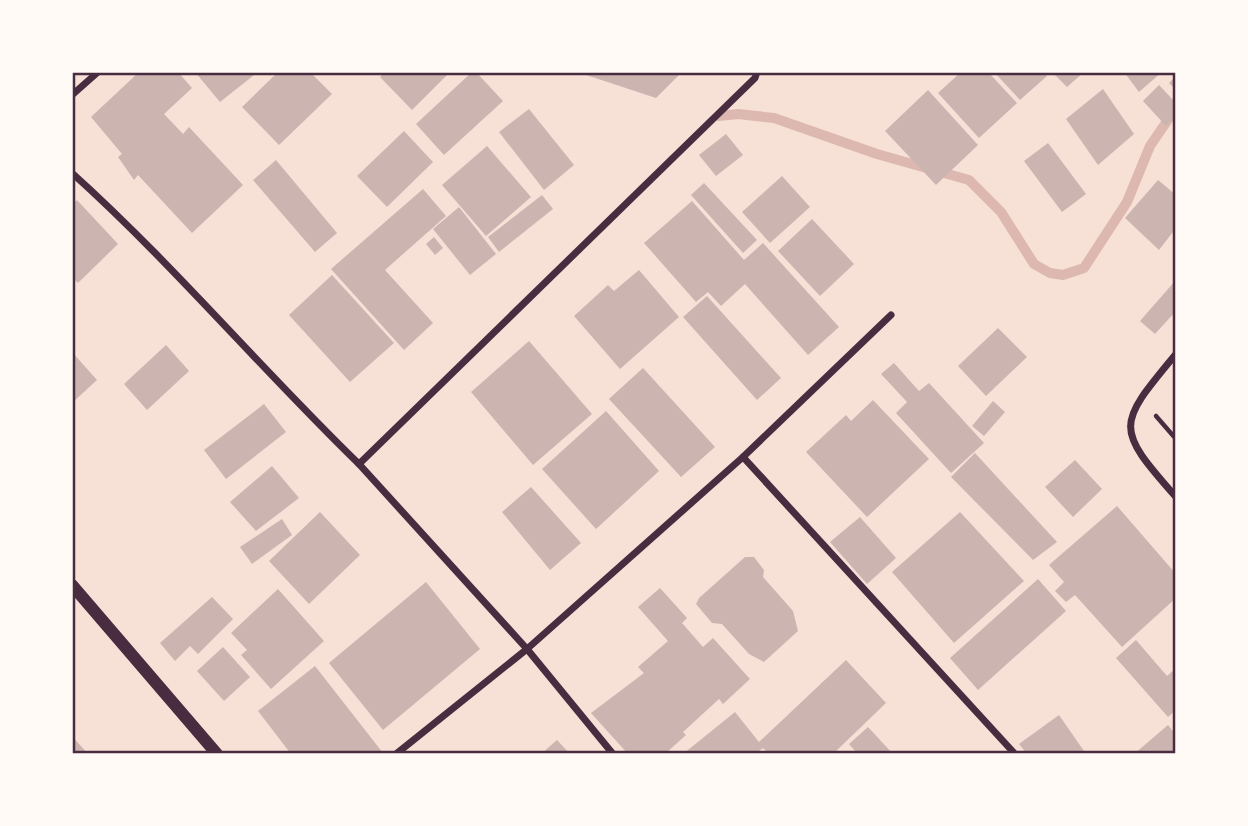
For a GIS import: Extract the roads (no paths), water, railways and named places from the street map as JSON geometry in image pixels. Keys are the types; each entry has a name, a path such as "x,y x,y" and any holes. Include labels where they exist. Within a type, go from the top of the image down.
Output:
{"street":[{"path":"72,95 98,72"},
{"path":"359,464 755,78 757,72"},
{"path":"72,173 124,220 158,260 359,464 527,649 613,754"},
{"path":"396,754 527,649 743,457 891,315"},
{"path":"1176,354 1140,397 1130,418 1131,440 1141,458 1176,497"},
{"path":"743,457 1015,754"},
{"path":"72,585 217,754"}],"waterway":[{"path":"719,116 738,114 774,118 877,154 969,180 1001,212 1034,264 1050,273 1063,275 1084,268 1127,202 1150,146 1176,108"}]}
